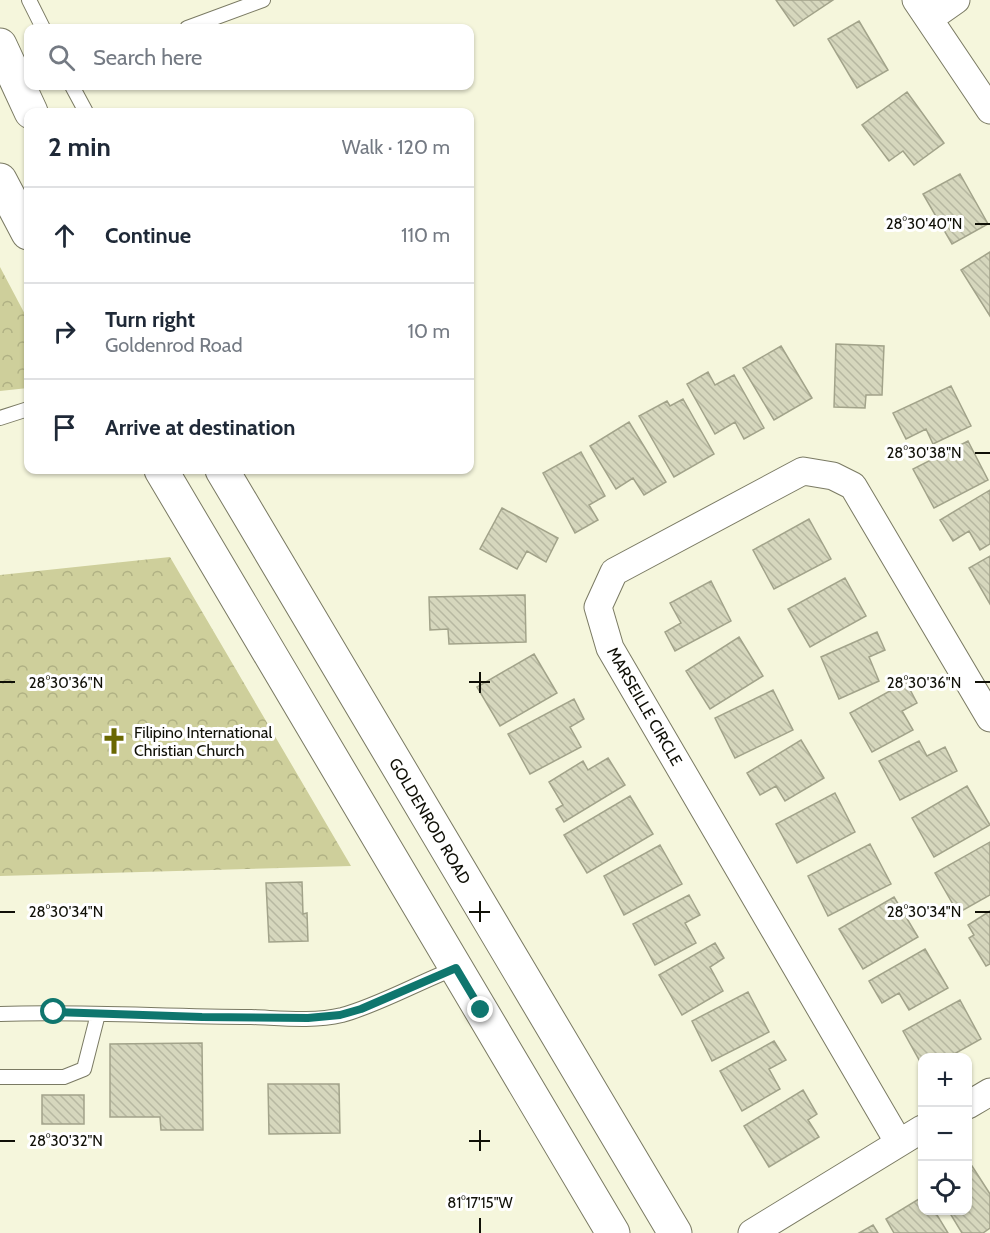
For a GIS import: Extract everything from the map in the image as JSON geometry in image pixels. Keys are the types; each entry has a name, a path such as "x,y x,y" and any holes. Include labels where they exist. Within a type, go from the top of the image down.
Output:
{"main road":[{"path":"0,45 29,108"},
{"path":"0,180 24,225"},
{"path":"163,474 613,1233"},
{"name":"GOLDENROD ROAD","path":"224,474 675,1233"}],"street":[{"path":"956,0 923,9 990,110"},
{"name":"MARSEILLE CIRCLE","path":"899,1143 610,648 598,607 614,572 802,471 833,476 853,486 990,718"},
{"path":"972,1103 990,1092"},
{"path":"752,1233 918,1131"}],"lane":[{"path":"29,0 41,24"},
{"path":"198,24 263,0"},
{"path":"74,90 84,108"},
{"path":"0,418 24,410"},
{"path":"0,1014 54,1012 308,1018 340,1015 361,1009 456,968"},
{"path":"0,1077 64,1077 84,1069 98,1014"}],"green space":[{"path":"0,267 24,312 24,388 0,391"},
{"path":"170,557 351,866 0,876 0,575"}],"building":[{"path":"776,0 833,0 794,26"},
{"path":"859,21 888,70 857,88 828,39"},
{"path":"907,92 944,143 914,165 903,151 889,161 862,125"},
{"path":"960,174 988,224 952,244 923,194"},
{"path":"990,252 990,316 961,270"},
{"path":"836,344 884,346 882,395 866,395 865,408 834,407"},
{"path":"781,346 812,398 774,420 743,368"},
{"path":"708,372 715,385 734,375 764,428 744,439 735,422 715,434 687,384"},
{"path":"951,386 971,426 933,444 926,429 906,439 893,413"},
{"path":"683,399 714,454 674,477 639,416 667,401 670,406"},
{"path":"629,422 666,482 644,495 633,478 616,489 590,446"},
{"path":"968,441 988,480 934,508 913,469"},
{"path":"581,452 605,496 589,505 598,520 575,533 543,473"},
{"path":"990,490 990,544 980,550 969,531 953,541 940,520"},
{"path":"502,508 558,538 546,562 527,551 517,569 480,549"},
{"path":"809,519 831,559 774,589 753,550"},
{"path":"990,556 990,604 969,568"},
{"path":"845,578 866,616 810,647 788,609"},
{"path":"711,581 731,621 675,651 665,632 681,623 670,603"},
{"path":"525,595 526,642 449,644 448,629 430,630 429,597"},
{"path":"877,632 885,650 869,657 879,681 839,699 821,657"},
{"path":"739,637 763,676 710,709 686,671"},
{"path":"534,654 557,693 500,726 477,687"},
{"path":"906,682 917,703 902,711 913,730 872,752 850,713"},
{"path":"773,690 793,730 735,758 715,718"},
{"path":"574,699 584,719 570,727 581,747 530,774 508,734"},
{"path":"801,740 824,778 785,801 776,786 760,795 747,773"},
{"path":"919,741 927,756 945,747 957,771 900,800 879,761"},
{"path":"608,758 625,785 564,822 556,809 563,805 549,782 583,761 588,770"},
{"path":"967,786 990,825 934,857 912,818"},
{"path":"835,793 855,832 797,863 776,824"},
{"path":"630,796 653,834 587,873 564,835"},
{"path":"990,842 990,895 958,913 935,873"},
{"path":"870,844 891,884 828,916 808,876"},
{"path":"660,845 682,884 624,915 604,876"},
{"path":"302,882 303,914 307,913 308,941 269,942 266,883"},
{"path":"689,895 700,915 685,923 696,943 655,965 633,924"},
{"path":"894,897 918,937 863,969 839,929"},
{"path":"990,911 990,964 986,966 969,938 974,935 968,925"},
{"path":"715,943 724,958 710,967 723,991 682,1015 659,975"},
{"path":"925,949 948,988 909,1010 899,993 882,1003 869,981"},
{"path":"748,992 769,1032 712,1061 692,1021"},
{"path":"960,1000 981,1039 956,1053 918,1053 918,1058 903,1031"},
{"path":"774,1041 786,1060 769,1069 780,1089 742,1111 720,1071"},
{"path":"202,1043 203,1130 161,1130 160,1117 110,1117 110,1044"},
{"path":"268,1084 339,1084 340,1133 269,1134"},
{"path":"803,1090 817,1114 808,1120 819,1137 769,1167 744,1126"},
{"path":"42,1095 84,1095 84,1124 42,1124"},
{"path":"972,1166 990,1194 990,1228 983,1233 962,1233 951,1215 972,1215"},
{"path":"918,1199 918,1215 937,1215 948,1233 894,1233 886,1219"},
{"path":"873,1225 878,1233 859,1233"}],"place":[{"name":"Filipino International Christian Church","path":"114,741"}],"route":[{"path":"54,1012 202,1017 308,1018 340,1015 361,1009 456,968 481,1010"}]}
